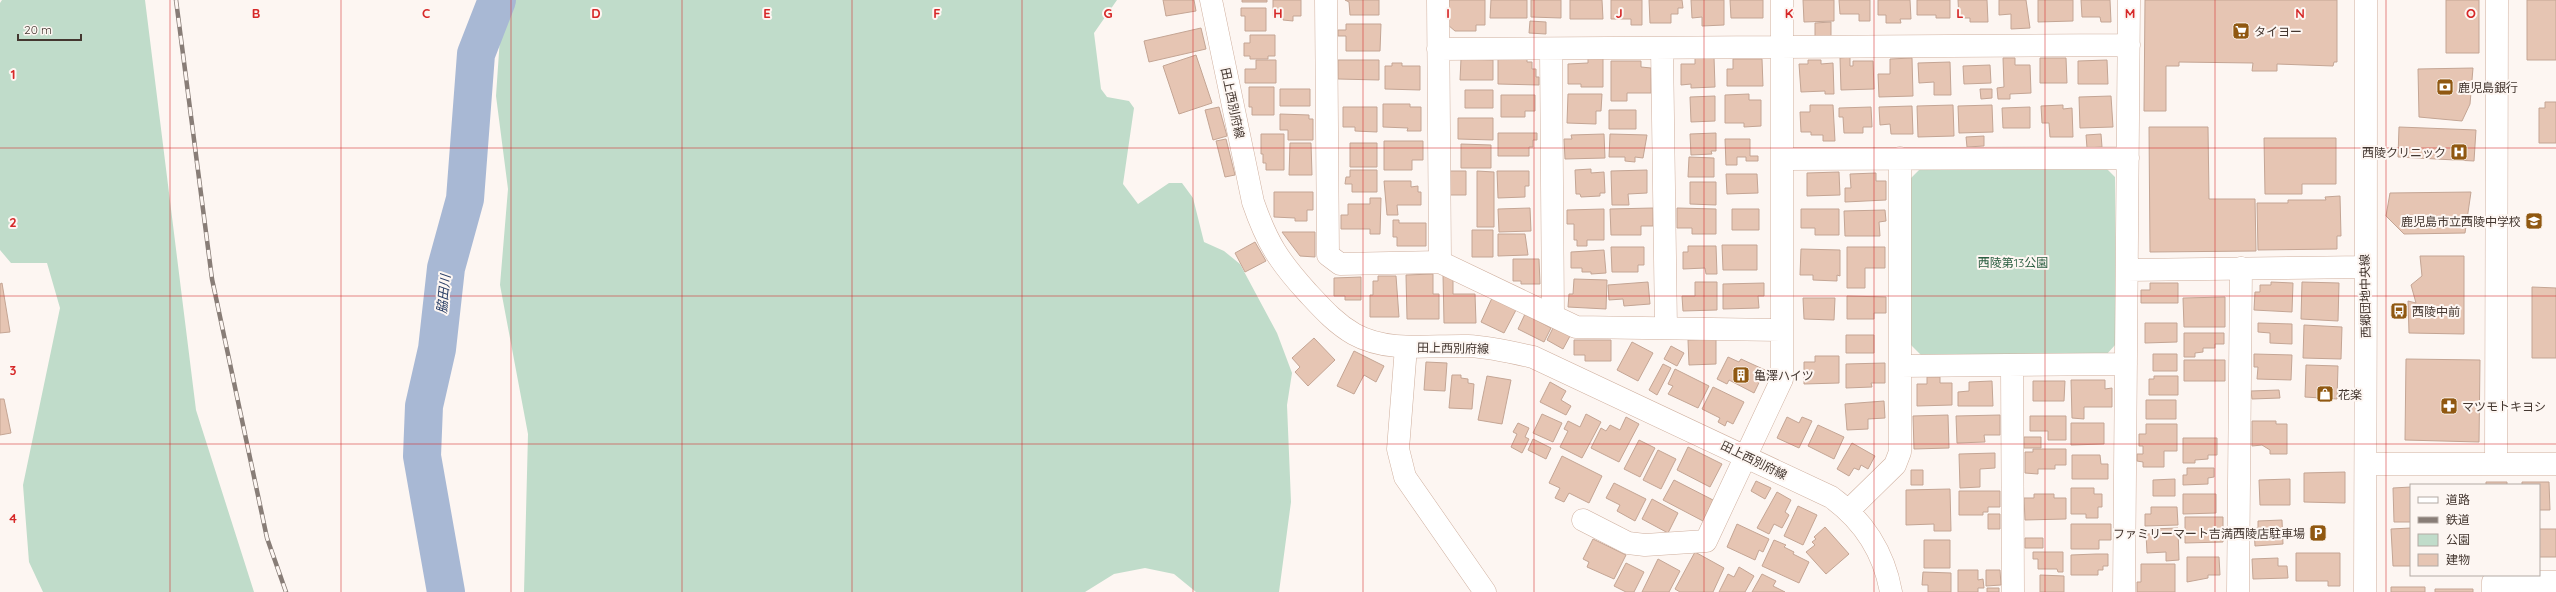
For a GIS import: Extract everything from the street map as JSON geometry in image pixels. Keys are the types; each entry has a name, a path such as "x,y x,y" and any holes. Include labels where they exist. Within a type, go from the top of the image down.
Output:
{"street":[{"name":"田上西別府線","path":"1211,0 1253,202 1264,235 1276,255 1334,321 1355,335 1372,341 1406,347 1468,346 1494,348 1533,357 1831,497 1849,510 1877,548 1889,578 1891,592"},
{"path":"1326,0 1328,255 1340,264 1440,262 1576,327 1782,330"},
{"path":"1438,0 1440,262"},
{"path":"1583,520 1628,543 1645,545 1706,541 1782,379 1782,0"},
{"path":"2124,592 2129,0"},
{"name":"西郷団地中央線","path":"2365,592 2367,464 2365,267 2366,0"},
{"path":"2496,464 2497,0"},
{"path":"1438,50 2129,45"},
{"path":"1551,48 1553,316"},
{"path":"1662,48 1666,328"},
{"path":"1849,510 1895,465 1900,452 1900,158"},
{"path":"1782,159 2128,158"},
{"path":"2127,270 2365,267"},
{"path":"2238,592 2241,268"},
{"path":"1406,347 1398,449 1405,477 1485,592"},
{"path":"1900,366 2126,364"},
{"path":"2012,365 2013,592"},
{"path":"2367,464 2556,464"},
{"path":"2493,592 2493,582 2556,582"}],"green space":[{"path":"2,0 145,0 196,410 254,592 43,592 29,562 23,485 60,308 47,263 11,263 0,250 0,3"},
{"path":"510,0 1117,0 1094,33 1101,89 1107,97 1129,101 1134,108 1123,184 1138,204 1169,183 1182,183 1193,198 1204,242 1224,251 1240,264 1277,333 1292,373 1287,405 1291,502 1279,592 1196,592 1174,574 1145,568 1114,574 1085,592 524,592 528,434 500,285 508,189 496,96 501,23"},
{"name":"西陵第13公園","path":"2105,167 2115,177 2116,344 2106,355 1921,355 1911,345 1910,179 1920,169"}],"building":[{"path":"1163,0 1194,0 1196,11 1166,16"},
{"path":"1242,0 1267,0 1267,2 1242,2"},
{"path":"1273,0 1301,0 1301,16 1293,16 1293,21 1283,20 1283,16 1273,16"},
{"path":"1345,0 1379,0 1379,15 1350,15 1349,2"},
{"path":"1449,0 1485,0 1485,25 1476,25 1476,31 1455,31 1448,25"},
{"path":"1491,0 1527,0 1527,18 1490,18"},
{"path":"1531,0 1561,0 1561,18 1531,17"},
{"path":"1570,0 1602,0 1603,19 1570,19"},
{"path":"1611,0 1642,0 1642,25 1631,25 1631,19 1611,19"},
{"path":"1649,0 1682,0 1683,8 1678,8 1678,14 1671,14 1671,23 1650,23"},
{"path":"1691,0 1724,0 1724,25 1702,26 1702,17 1692,18"},
{"path":"1730,0 1763,0 1763,18 1731,18"},
{"path":"1803,0 1834,0 1834,21 1804,22"},
{"path":"1839,0 1870,0 1870,21 1859,21 1859,14 1840,14"},
{"path":"1878,0 1910,0 1911,19 1900,19 1901,23 1886,23 1886,15 1878,15"},
{"path":"1917,0 1950,0 1950,18 1936,18 1936,15 1917,15"},
{"path":"1958,0 1987,0 1988,22 1970,22 1970,18 1959,18"},
{"path":"1999,0 2026,0 2030,28 2011,29 2011,14 1999,15"},
{"path":"2038,0 2073,0 2073,21 2038,22"},
{"path":"2081,0 2110,0 2111,22 2101,22 2100,17 2082,17"},
{"name":"タイヨー","path":"2145,0 2337,0 2337,62 2334,62 2333,66 2277,64 2277,71 2252,71 2253,63 2179,62 2179,66 2166,66 2166,111 2144,111"},
{"path":"2446,0 2479,0 2479,53 2446,53"},
{"path":"2527,0 2556,0 2556,60 2527,60"},
{"path":"1241,8 1266,8 1266,31 1245,31 1245,16 1241,16"},
{"path":"1530,21 1546,22 1546,34 1529,33"},
{"path":"1831,22 1831,36 1815,37 1815,23"},
{"path":"1346,24 1381,24 1380,51 1346,51 1346,36 1338,36 1338,30 1346,30"},
{"path":"1201,28 1206,49 1149,62 1144,41"},
{"path":"1250,35 1275,35 1275,56 1268,56 1268,59 1250,59 1250,56 1244,56 1244,43 1250,43"},
{"path":"1196,55 1212,103 1179,114 1163,66"},
{"path":"1588,57 1603,57 1603,87 1581,87 1581,84 1568,84 1568,64 1588,63"},
{"path":"1714,57 1715,87 1691,88 1691,84 1681,85 1681,64 1695,64 1695,58"},
{"path":"1850,57 1850,66 1853,66 1853,61 1873,61 1874,89 1841,90 1840,58"},
{"path":"1912,58 1913,96 1879,97 1878,74 1890,74 1890,59"},
{"path":"2003,58 2015,58 2015,65 2030,65 2031,93 2010,94 2010,99 1998,99 1997,88 2004,87"},
{"path":"2040,58 2066,58 2067,83 2040,83"},
{"path":"1461,59 1493,60 1493,80 1460,80"},
{"path":"1498,59 1527,59 1527,62 1532,62 1532,69 1536,69 1536,77 1539,77 1539,85 1498,84"},
{"path":"1733,59 1762,59 1763,86 1727,86 1727,69 1733,69"},
{"path":"1256,60 1276,60 1276,83 1245,83 1245,69 1256,69"},
{"path":"1338,60 1379,60 1379,80 1338,79"},
{"path":"1808,60 1821,60 1821,64 1833,63 1834,94 1825,94 1825,91 1801,92 1799,64 1808,64"},
{"path":"2107,60 2108,84 2078,84 2078,61"},
{"path":"1611,61 1641,61 1641,67 1651,68 1651,93 1627,93 1627,101 1611,101"},
{"path":"1950,62 1951,95 1934,95 1934,82 1919,83 1918,63"},
{"path":"1392,63 1402,63 1402,66 1420,66 1420,90 1385,89 1385,66 1392,66"},
{"path":"1990,65 1991,83 1964,84 1963,66"},
{"name":"鹿児島銀行","path":"2473,68 2470,104 2462,121 2419,117 2418,69"},
{"path":"1249,87 1274,87 1274,115 1252,115 1252,107 1249,107"},
{"path":"1280,89 1310,89 1310,106 1280,106"},
{"path":"1980,89 1992,89 1992,98 1981,99"},
{"path":"1465,90 1493,90 1493,108 1465,108"},
{"path":"1568,94 1602,94 1601,111 1596,111 1596,124 1567,123"},
{"path":"1749,94 1749,100 1761,100 1761,126 1744,127 1744,123 1725,123 1725,95"},
{"path":"1501,95 1535,95 1535,111 1525,111 1525,117 1501,117"},
{"path":"1715,96 1715,121 1691,122 1690,97"},
{"path":"2111,96 2113,127 2080,128 2079,97"},
{"path":"2545,102 2556,102 2556,143 2539,143 2539,108 2545,108"},
{"path":"1383,104 1410,104 1410,107 1421,107 1421,131 1407,131 1408,128 1383,127"},
{"path":"1810,105 1833,105 1835,141 1823,141 1823,135 1811,135 1811,132 1801,132 1800,112 1810,112"},
{"path":"1953,105 1954,136 1918,137 1917,106"},
{"path":"1992,105 1993,132 1959,133 1958,106"},
{"path":"2063,105 2063,109 2072,108 2073,137 2050,137 2049,123 2042,123 2041,106"},
{"path":"1912,106 1913,134 1891,134 1890,124 1880,125 1879,107"},
{"path":"1219,107 1227,136 1213,140 1205,110"},
{"path":"1343,107 1377,107 1377,132 1355,131 1355,127 1343,127"},
{"path":"1871,107 1872,127 1863,127 1863,133 1844,133 1843,117 1839,117 1839,108"},
{"path":"2030,107 2030,128 2003,128 2002,108"},
{"path":"1609,110 1636,110 1636,129 1609,129"},
{"path":"1280,114 1309,115 1309,119 1313,119 1313,140 1288,140 1288,130 1280,130"},
{"path":"1458,118 1493,118 1493,140 1458,139"},
{"path":"2149,127 2208,127 2209,199 2255,199 2256,251 2150,252"},
{"path":"2399,127 2476,130 2474,161 2398,157"},
{"path":"1498,133 1537,133 1537,140 1533,140 1533,147 1529,147 1529,156 1498,156"},
{"path":"1716,133 1716,151 1711,151 1712,154 1691,155 1690,134"},
{"path":"1261,134 1284,134 1284,170 1266,170 1266,163 1263,163 1263,154 1261,154"},
{"path":"1604,134 1605,158 1565,159 1564,139 1572,139 1571,135"},
{"path":"1610,134 1647,135 1643,158 1635,157 1635,162 1625,161 1625,157 1609,157"},
{"path":"2101,134 2102,147 2087,148 2086,135"},
{"path":"1984,136 1984,146 1967,147 1966,137"},
{"path":"2264,138 2336,138 2336,184 2302,184 2302,194 2265,194"},
{"path":"1226,139 1235,175 1225,177 1216,141"},
{"path":"1725,139 1750,139 1750,156 1758,156 1758,161 1746,161 1746,157 1737,157 1737,165 1726,165"},
{"path":"1384,141 1423,141 1423,160 1412,160 1412,170 1384,170"},
{"path":"1290,143 1311,143 1312,175 1289,175"},
{"path":"1350,143 1377,143 1377,167 1350,167"},
{"path":"1461,144 1491,145 1491,168 1461,168"},
{"path":"1689,157 1714,158 1714,177 1688,177"},
{"path":"1591,169 1591,173 1604,172 1605,193 1600,193 1600,196 1581,197 1580,194 1576,194 1575,170"},
{"path":"1350,170 1377,170 1377,192 1352,192 1352,184 1345,184 1346,177 1350,177"},
{"path":"1647,170 1647,193 1628,194 1629,205 1612,205 1611,171"},
{"path":"1450,171 1466,171 1466,195 1450,195"},
{"path":"1477,171 1494,172 1494,227 1477,227"},
{"path":"1497,171 1529,171 1529,186 1525,186 1525,197 1498,198"},
{"path":"1839,172 1840,195 1807,196 1807,173"},
{"path":"1876,173 1876,181 1886,181 1886,200 1845,202 1845,188 1851,188 1850,174"},
{"path":"1726,174 1757,174 1758,193 1727,194"},
{"path":"1384,181 1411,181 1411,187 1418,186 1418,192 1421,192 1421,205 1397,205 1398,215 1387,215"},
{"path":"1690,182 1716,182 1716,205 1690,204"},
{"path":"1274,192 1313,192 1313,210 1307,210 1307,221 1295,221 1295,218 1274,217"},
{"path":"2471,192 2465,233 2404,234 2386,216 2390,193"},
{"path":"2340,196 2341,236 2337,236 2337,249 2258,250 2257,203 2288,203 2288,200 2326,200 2325,197"},
{"path":"1370,198 1381,198 1380,234 1370,234 1370,229 1341,229 1341,215 1348,215 1348,204 1370,204"},
{"path":"1530,208 1531,231 1499,232 1498,209"},
{"path":"1653,208 1653,226 1641,226 1641,235 1611,235 1610,209"},
{"path":"1677,208 1716,209 1716,234 1692,234 1692,228 1677,228"},
{"path":"1604,209 1604,240 1587,240 1587,246 1577,246 1577,240 1574,240 1574,224 1567,224 1567,210"},
{"path":"1732,209 1759,209 1759,230 1732,230"},
{"path":"1801,209 1839,209 1839,235 1815,235 1815,228 1801,228"},
{"path":"1885,210 1886,221 1879,222 1880,236 1845,236 1844,211"},
{"path":"1393,220 1399,220 1399,223 1426,223 1426,246 1397,246 1397,237 1393,237"},
{"path":"1472,230 1493,230 1493,257 1472,257"},
{"path":"1282,232 1315,232 1315,257 1300,256"},
{"path":"1498,234 1525,234 1528,255 1498,256"},
{"path":"1255,242 1266,261 1245,272 1235,253"},
{"path":"1722,245 1757,245 1757,270 1723,270"},
{"path":"1688,246 1716,246 1717,274 1706,274 1705,268 1683,269 1683,252 1688,252"},
{"path":"1611,247 1644,247 1644,265 1638,265 1638,272 1612,272"},
{"path":"1847,247 1885,247 1885,268 1865,268 1865,288 1847,288"},
{"path":"1801,249 1840,250 1840,276 1837,275 1837,281 1813,280 1813,275 1800,275"},
{"path":"1604,250 1606,273 1591,274 1591,272 1582,272 1582,268 1571,268 1571,252"},
{"path":"2420,256 2464,256 2464,334 2409,333 2408,301 2416,303 2411,285 2422,276"},
{"path":"1513,259 1539,259 1540,284 1521,284 1521,281 1513,281"},
{"path":"1433,274 1433,294 1439,294 1439,319 1407,319 1406,275"},
{"path":"1443,275 1453,275 1453,294 1475,294 1476,323 1444,323"},
{"path":"1378,276 1396,276 1399,317 1370,317 1370,295 1373,295 1373,281 1378,281"},
{"path":"1361,277 1361,300 1345,300 1345,296 1334,296 1334,278"},
{"path":"1574,279 1607,280 1606,309 1568,307 1569,294 1573,294"},
{"path":"1648,282 1650,304 1624,306 1623,299 1609,300 1608,285"},
{"path":"1695,282 1717,282 1717,310 1683,311 1682,296 1695,296"},
{"path":"2271,282 2293,283 2292,312 2254,310 2255,292 2260,292 2260,285 2271,285"},
{"path":"2302,282 2339,283 2338,321 2301,319"},
{"path":"2,283 10,332 0,333 0,284"},
{"path":"1764,283 1764,296 1758,296 1759,308 1723,309 1723,284"},
{"path":"2150,283 2178,283 2178,303 2141,303 2141,290 2150,290"},
{"path":"2532,287 2556,288 2556,358 2532,358"},
{"path":"1847,296 1886,297 1886,313 1874,313 1874,319 1847,319"},
{"path":"2225,297 2225,327 2184,327 2183,298"},
{"path":"1492,298 1516,310 1504,333 1481,322"},
{"path":"1803,298 1835,298 1834,320 1804,319"},
{"path":"1525,314 1551,328 1544,342 1518,329"},
{"path":"2145,323 2177,323 2177,342 2145,343"},
{"path":"2258,323 2292,324 2292,344 2270,343 2270,333 2258,332"},
{"path":"2304,325 2342,327 2341,359 2303,358"},
{"path":"1553,328 1570,336 1563,349 1547,340"},
{"path":"2184,333 2224,333 2224,344 2215,344 2215,348 2203,348 2203,352 2195,353 2195,357 2184,357"},
{"path":"1846,335 1874,335 1874,353 1846,353"},
{"path":"1314,338 1335,360 1308,386 1295,372 1300,367 1292,358"},
{"path":"1716,339 1716,364 1689,365 1688,340"},
{"path":"1574,340 1611,340 1611,361 1585,361 1585,355 1574,355"},
{"path":"1632,342 1653,353 1638,381 1617,370"},
{"path":"1671,346 1684,353 1677,366 1664,359"},
{"path":"1354,351 1384,366 1376,382 1364,375 1354,394 1337,386"},
{"path":"2153,354 2177,354 2177,371 2153,371"},
{"path":"2254,354 2292,355 2291,380 2257,379 2258,367 2254,367"},
{"path":"1815,356 1839,356 1839,383 1804,384 1804,362 1815,362"},
{"name":"亀澤ハイツ","path":"1728,357 1739,362 1741,359 1765,370 1754,393 1729,380 1727,384 1717,379"},
{"path":"2406,359 2480,360 2479,442 2405,440"},
{"path":"2184,360 2225,360 2225,381 2184,381"},
{"path":"1426,362 1447,363 1445,391 1424,390"},
{"path":"1885,363 1885,383 1871,383 1872,387 1846,388 1846,364"},
{"path":"1663,364 1671,368 1657,395 1649,390"},
{"path":"2306,365 2338,366 2337,399 2305,397"},
{"path":"1675,369 1709,386 1698,408 1668,394 1673,386 1668,384"},
{"path":"1452,375 1461,375 1461,378 1468,379 1468,383 1474,384 1472,409 1449,408"},
{"path":"1487,376 1511,380 1502,424 1478,420"},
{"path":"2154,376 2178,376 2178,395 2149,395 2149,379 2154,379"},
{"path":"1927,377 1940,377 1940,383 1952,383 1952,405 1917,406 1917,384 1927,384"},
{"path":"2071,380 2105,380 2105,389 2112,388 2112,407 2084,407 2084,419 2072,418"},
{"path":"1992,381 1993,406 1958,406 1958,392 1969,391 1969,382"},
{"path":"2033,381 2065,381 2064,401 2033,401"},
{"path":"1550,382 1566,391 1561,400 1571,406 1566,415 1540,402"},
{"path":"1713,387 1744,402 1733,424 1727,421 1725,426 1718,422 1720,418 1702,409"},
{"path":"2279,390 2280,398 2252,399 2251,391"},
{"path":"0,399 4,399 11,433 0,435"},
{"path":"2146,400 2176,400 2176,419 2146,419"},
{"path":"1884,401 1885,418 1868,419 1868,429 1847,430 1845,404"},
{"path":"1542,414 1562,423 1553,442 1533,433"},
{"path":"1586,414 1601,422 1582,458 1560,447 1568,431 1564,429 1568,421 1580,427"},
{"path":"1948,415 1949,448 1914,449 1913,416"},
{"path":"2000,415 2000,435 1984,435 1985,442 1957,443 1956,416"},
{"path":"2030,416 2066,416 2066,440 2048,440 2048,431 2030,431"},
{"path":"1626,417 1639,424 1619,462 1591,448 1601,428 1606,431 1610,425 1620,430"},
{"path":"1787,417 1799,423 1802,417 1812,421 1799,448 1777,438"},
{"path":"2252,421 2276,421 2276,424 2287,424 2287,454 2270,454 2270,450 2262,445 2252,446"},
{"path":"1518,423 1529,428 1525,437 1529,439 1522,453 1511,447 1517,434 1513,432"},
{"path":"2071,423 2104,423 2104,444 2071,445"},
{"path":"2146,424 2177,424 2177,451 2164,451 2164,467 2143,467 2143,462 2137,461 2137,454 2143,454 2143,446 2139,446 2139,434 2146,434"},
{"path":"1818,425 1844,437 1834,459 1808,446"},
{"path":"2024,437 2041,437 2041,448 2024,448"},
{"path":"2183,438 2217,438 2217,455 2208,455 2208,459 2195,460 2195,463 2183,463"},
{"path":"1533,439 1551,448 1546,459 1528,450"},
{"path":"1639,440 1655,448 1640,477 1624,469"},
{"path":"1852,443 1875,456 1868,469 1861,465 1859,470 1854,468 1849,476 1837,469"},
{"path":"1688,447 1722,464 1710,487 1677,470"},
{"path":"2033,449 2066,449 2066,465 2055,465 2055,469 2038,469 2038,474 2025,473 2025,452 2033,452"},
{"path":"1658,450 1676,459 1661,489 1643,480"},
{"path":"1995,453 1995,468 1980,469 1980,487 1960,488 1959,454"},
{"path":"2072,455 2100,455 2101,464 2108,464 2108,479 2072,479"},
{"path":"1562,456 1602,476 1589,503 1569,493 1564,502 1555,498 1560,488 1549,483"},
{"path":"2187,468 2214,468 2214,477 2208,478 2208,484 2183,485 2183,475 2187,475"},
{"path":"1911,470 1923,470 1923,485 1911,485"},
{"path":"2345,472 2345,503 2304,502 2304,473"},
{"path":"2175,479 2175,496 2153,496 2153,480"},
{"path":"2290,479 2290,505 2260,505 2259,480"},
{"path":"1674,480 1713,500 1703,521 1663,500"},
{"path":"1756,481 1771,488 1765,499 1751,491"},
{"path":"2486,482 2507,482 2507,484 2486,484"},
{"path":"2522,482 2549,482 2550,510 2540,510 2540,484 2522,484"},
{"path":"1614,483 1646,499 1635,521 1617,511 1620,505 1606,498"},
{"path":"2410,487 2410,522 2394,522 2393,488"},
{"path":"2071,488 2094,488 2094,494 2102,494 2102,507 2098,507 2098,518 2086,518 2086,514 2071,514"},
{"path":"1950,489 1951,531 1934,531 1934,524 1906,525 1906,490"},
{"path":"1959,491 2000,491 2000,507 1988,507 1988,512 1983,512 1983,515 1959,515"},
{"path":"1777,492 1791,500 1785,512 1789,515 1782,528 1774,524 1769,534 1757,528"},
{"path":"2034,494 2054,494 2054,498 2066,498 2066,519 2025,520 2024,498 2034,498"},
{"path":"2183,494 2216,494 2216,513 2183,514"},
{"path":"1652,499 1678,513 1668,533 1642,519"},
{"path":"1798,506 1817,515 1803,545 1784,536"},
{"path":"2151,507 2177,507 2178,525 2145,526 2145,514 2151,514"},
{"path":"1988,514 2000,514 2000,529 1988,529"},
{"path":"2185,517 2223,517 2223,542 2185,543"},
{"path":"2282,520 2283,544 2255,546 2254,528 2258,528 2258,521"},
{"path":"1737,524 1769,539 1763,552 1759,550 1755,560 1727,547"},
{"path":"2071,524 2111,524 2111,540 2099,540 2099,549 2071,549"},
{"path":"1825,527 1849,554 1826,574 1806,552 1815,545 1812,542 1816,539 1814,537"},
{"path":"2178,528 2179,560 2166,561 2166,552 2147,553 2146,534 2151,534 2151,529"},
{"path":"2410,528 2410,566 2393,566 2391,529"},
{"path":"2540,529 2556,529 2556,557 2540,557"},
{"path":"2025,538 2043,538 2043,548 2025,548"},
{"path":"1593,539 1626,555 1614,579 1587,567 1589,562 1583,559"},
{"path":"1774,540 1786,545 1784,547 1794,552 1793,554 1809,562 1799,583 1762,566"},
{"path":"1924,540 1950,540 1950,568 1924,568"},
{"path":"1695,552 1724,568 1713,592 1680,592 1675,589"},
{"path":"2033,552 2063,552 2063,572 2058,572 2057,569 2038,569 2038,559 2033,559"},
{"path":"2296,553 2340,553 2340,586 2328,586 2328,581 2296,581"},
{"path":"2108,554 2108,566 2103,566 2103,570 2098,570 2098,575 2071,575 2071,555"},
{"path":"2187,557 2219,557 2220,575 2208,575 2208,578 2187,582"},
{"path":"2278,558 2278,566 2287,566 2288,578 2253,579 2252,559"},
{"path":"1658,559 1680,571 1669,592 1642,592"},
{"path":"1626,563 1644,572 1634,592 1626,592 1614,586"},
{"path":"2141,564 2175,564 2175,592 2137,592 2137,582 2141,582"},
{"path":"1739,567 1754,576 1745,592 1719,592 1728,574 1734,577"},
{"path":"1958,570 1978,570 1978,580 1983,579 1984,588 1978,588 1978,592 1958,592"},
{"path":"1986,570 2000,570 2001,585 1986,586"},
{"path":"1923,572 1951,573 1951,592 1928,592 1928,585 1922,585"},
{"path":"1762,574 1776,581 1773,586 1785,592 1752,592"},
{"path":"2040,575 2064,576 2064,592 2040,592"},
{"path":"2391,587 2425,587 2425,592 2391,592"},
{"path":"1987,588 1999,588 1999,592 1987,592"},
{"path":"2435,589 2473,589 2473,592 2435,592"}],"waterway":[{"name":"脇田川","path":"446,592 422,456 424,406 437,349 446,268 465,199 476,54 497,0"}],"railway":[{"path":"176,0 212,279 267,538 286,592"}],"place":[{"name":"タイヨー","path":"2241,31"},
{"name":"鹿児島銀行","path":"2445,87"},
{"name":"西陵クリニック","path":"2459,152"},
{"name":"鹿児島市立西陵中学校","path":"2534,221"},
{"name":"西陵中前","path":"2399,311"},
{"name":"亀澤ハイツ","path":"1741,375"},
{"name":"花楽","path":"2325,394"},
{"name":"マツモトキヨシ","path":"2449,406"},
{"name":"ファミリーマート吉満西陵店駐車場","path":"2318,533"}]}
